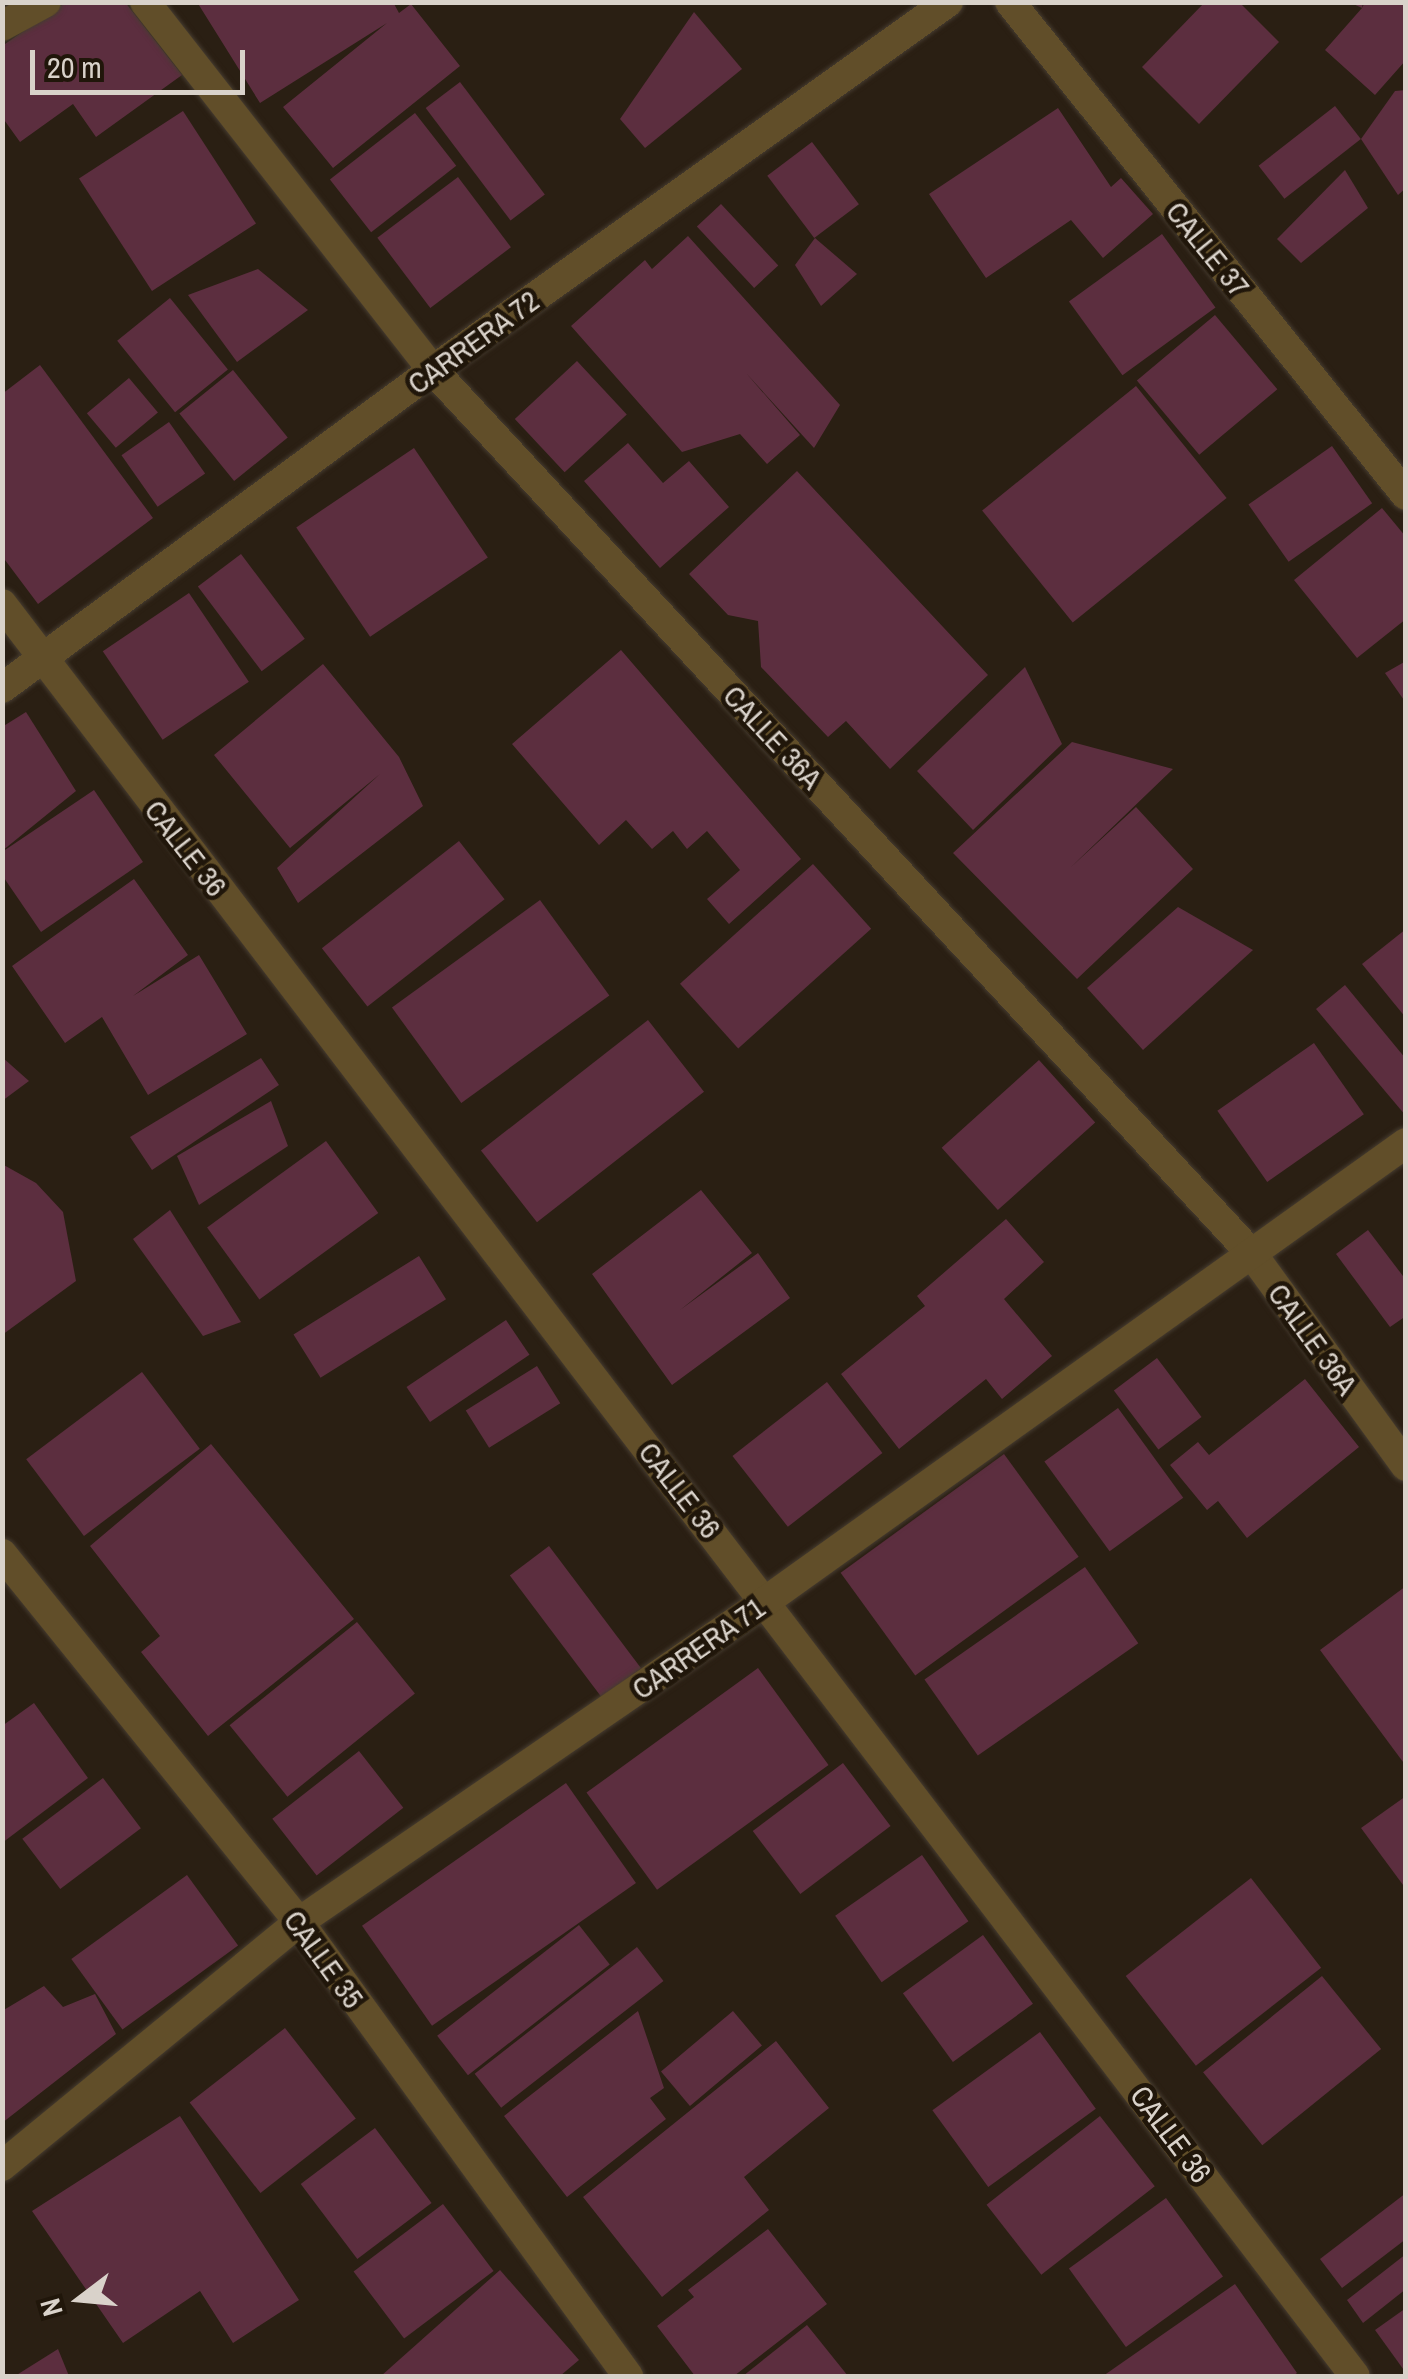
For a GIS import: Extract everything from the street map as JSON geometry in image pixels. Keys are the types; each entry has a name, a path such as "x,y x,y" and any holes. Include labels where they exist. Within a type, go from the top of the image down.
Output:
{"street":[{"path":"2,26 46,2"},
{"name":"CALLE 36A","path":"145,2 433,370 1252,1254 1406,1466"},
{"name":"CARRERA 72","path":"2,688 433,370 948,2"},
{"name":"CALLE 37","path":"1010,2 1406,496"},
{"name":"CALLE 36","path":"2,604 42,662 766,1602 1355,2376"},
{"name":"CARRERA 71","path":"2,2166 299,1922 766,1602 1406,1143"},
{"name":"CALLE 35","path":"2,1554 299,1922 628,2376"}],"building":[{"path":"66,2 125,2 182,75 96,137 73,104 20,142 2,117 2,46"},
{"path":"197,2 393,2 399,13 411,4 460,66 333,168 283,107 387,23 260,103"},
{"path":"1205,2 1239,2 1279,42 1199,124 1142,67"},
{"path":"1365,2 1406,2 1406,60 1375,95 1325,50"},
{"path":"694,12 742,69 645,148 620,119"},
{"path":"460,82 545,195 511,220 426,108"},
{"path":"1406,90 1406,188 1398,195 1361,139 1395,91"},
{"path":"1335,106 1361,139 1284,199 1259,166"},
{"path":"1058,108 1111,187 1121,178 1153,214 1103,258 1071,220 986,278 929,194"},
{"path":"183,111 256,223 152,291 79,179"},
{"path":"415,113 456,166 371,232 330,179"},
{"path":"812,142 859,204 814,238 767,176"},
{"path":"1345,170 1368,208 1301,263 1277,239"},
{"path":"458,177 511,247 430,308 377,238"},
{"path":"721,204 778,265 754,288 697,227"},
{"path":"1162,234 1215,308 1122,375 1069,302"},
{"path":"688,236 840,405 814,448 746,373 800,435 767,464 740,434 682,452 571,326 645,260 652,269"},
{"path":"815,238 857,274 821,306 795,265"},
{"path":"258,269 308,310 237,362 188,295"},
{"path":"170,298 228,369 175,412 117,341"},
{"path":"1215,315 1277,389 1199,455 1137,381"},
{"path":"577,361 627,414 565,472 515,419"},
{"path":"40,365 153,518 38,604 2,556 2,394"},
{"path":"233,370 288,438 234,481 179,413"},
{"path":"129,378 158,412 116,448 87,413"},
{"path":"1136,386 1227,498 1073,623 982,511"},
{"path":"169,422 205,474 158,507 121,455"},
{"path":"628,443 663,483 689,461 729,507 660,568 584,481"},
{"path":"1332,446 1372,503 1289,562 1248,505"},
{"path":"414,448 488,557 370,637 296,527"},
{"path":"797,471 988,675 890,769 846,721 828,737 761,667 758,621 728,615 689,574"},
{"path":"1382,508 1406,537 1406,619 1357,658 1294,580"},
{"path":"241,554 305,639 262,671 198,586"},
{"path":"189,593 249,682 163,740 103,651"},
{"path":"621,650 801,859 729,924 707,899 740,870 707,831 687,849 673,831 652,849 626,820 599,845 512,744"},
{"path":"1406,661 1406,703 1385,673"},
{"path":"323,664 399,757 423,806 298,903 277,868 380,774 290,848 214,755"},
{"path":"1025,667 1062,744 973,830 917,771"},
{"path":"26,712 76,791 2,851 2,727"},
{"path":"1072,742 1173,769 1070,868 1136,807 1193,869 1077,979 953,853"},
{"path":"94,790 143,862 41,932 2,875 2,852"},
{"path":"459,841 505,899 367,1006 322,948"},
{"path":"813,864 871,929 738,1048 680,984"},
{"path":"134,879 188,955 133,996 199,955 247,1034 148,1095 102,1017 65,1043 12,966"},
{"path":"540,900 609,995 461,1103 392,1008"},
{"path":"1178,907 1253,950 1143,1050 1087,988"},
{"path":"1406,929 1406,1018 1362,964"},
{"path":"1345,985 1406,1059 1406,1116 1316,1009"},
{"path":"648,1020 704,1092 537,1222 481,1151"},
{"path":"1314,1043 1364,1114 1267,1182 1217,1111"},
{"path":"2,1057 29,1081 2,1101"},
{"path":"261,1058 279,1085 152,1170 130,1137"},
{"path":"1039,1060 1095,1122 998,1210 942,1148"},
{"path":"271,1101 288,1146 199,1205 177,1156"},
{"path":"326,1141 378,1213 259,1299 207,1227"},
{"path":"2,1164 36,1183 63,1212 76,1281 2,1335"},
{"path":"701,1190 752,1253 680,1310 758,1253 790,1298 672,1385 592,1274"},
{"path":"170,1210 241,1322 203,1336 133,1239"},
{"path":"1006,1219 1044,1262 1004,1299 1052,1356 1002,1399 986,1379 899,1449 841,1374 925,1306 917,1296"},
{"path":"1368,1230 1406,1280 1406,1316 1390,1327 1336,1254"},
{"path":"419,1256 446,1299 321,1378 293,1334"},
{"path":"506,1320 529,1355 430,1422 407,1387"},
{"path":"1157,1358 1202,1417 1158,1450 1114,1390"},
{"path":"537,1366 560,1403 489,1448 466,1411"},
{"path":"142,1372 200,1449 84,1536 26,1459"},
{"path":"1305,1379 1359,1447 1247,1538 1218,1501 1207,1510 1170,1465 1198,1442 1209,1455"},
{"path":"827,1382 882,1453 788,1527 732,1456"},
{"path":"1118,1408 1183,1498 1110,1551 1044,1461"},
{"path":"211,1444 354,1619 208,1736 141,1652 160,1636 90,1546"},
{"path":"1004,1454 1079,1557 915,1675 841,1573"},
{"path":"549,1546 641,1668 602,1698 510,1575"},
{"path":"1085,1567 1138,1643 978,1756 924,1679"},
{"path":"1406,1586 1406,1766 1320,1650"},
{"path":"357,1622 415,1693 287,1797 230,1725"},
{"path":"758,1668 829,1765 657,1890 586,1793"},
{"path":"34,1703 88,1778 2,1843 2,1726"},
{"path":"359,1751 403,1808 317,1875 272,1819"},
{"path":"843,1763 891,1826 800,1894 753,1831"},
{"path":"103,1778 141,1828 60,1889 22,1839"},
{"path":"566,1783 636,1883 432,2026 362,1926"},
{"path":"1406,1796 1406,1889 1361,1828"},
{"path":"922,1855 968,1921 882,1982 835,1916"},
{"path":"187,1875 238,1945 122,2029 71,1959"},
{"path":"1251,1878 1321,1968 1196,2066 1126,1976"},
{"path":"579,1925 610,1964 468,2075 437,2036"},
{"path":"983,1935 1033,2004 953,2062 903,1993"},
{"path":"637,1947 663,1981 501,2108 475,2074"},
{"path":"1322,1976 1381,2049 1262,2145 1203,2072"},
{"path":"44,1986 63,2007 95,1994 116,2034 2,2123 2,2011"},
{"path":"638,2011 664,2088 650,2098 666,2119 567,2197 504,2116"},
{"path":"733,2011 762,2045 690,2106 661,2071"},
{"path":"285,2028 356,2119 260,2193 190,2102"},
{"path":"1040,2032 1096,2109 988,2187 932,2110"},
{"path":"776,2041 829,2108 744,2177 769,2210 662,2297 583,2197"},
{"path":"180,2116 299,2300 233,2343 200,2291 123,2343 32,2211"},
{"path":"1100,2116 1155,2186 1041,2275 987,2205"},
{"path":"375,2128 432,2203 357,2259 301,2184"},
{"path":"1406,2193 1406,2239 1342,2288 1320,2259"},
{"path":"1166,2198 1223,2276 1126,2347 1069,2269"},
{"path":"443,2204 494,2271 404,2338 354,2271"},
{"path":"768,2229 827,2304 734,2376 695,2376 657,2326 694,2297 688,2290"},
{"path":"1406,2254 1406,2289 1363,2323 1347,2300"},
{"path":"500,2270 579,2360 560,2376 381,2376"},
{"path":"1235,2284 1297,2373 1293,2376 1103,2376"},
{"path":"1406,2308 1406,2373 1375,2330"},
{"path":"807,2325 848,2376 743,2376"},
{"path":"58,2349 69,2376 15,2376"}]}
